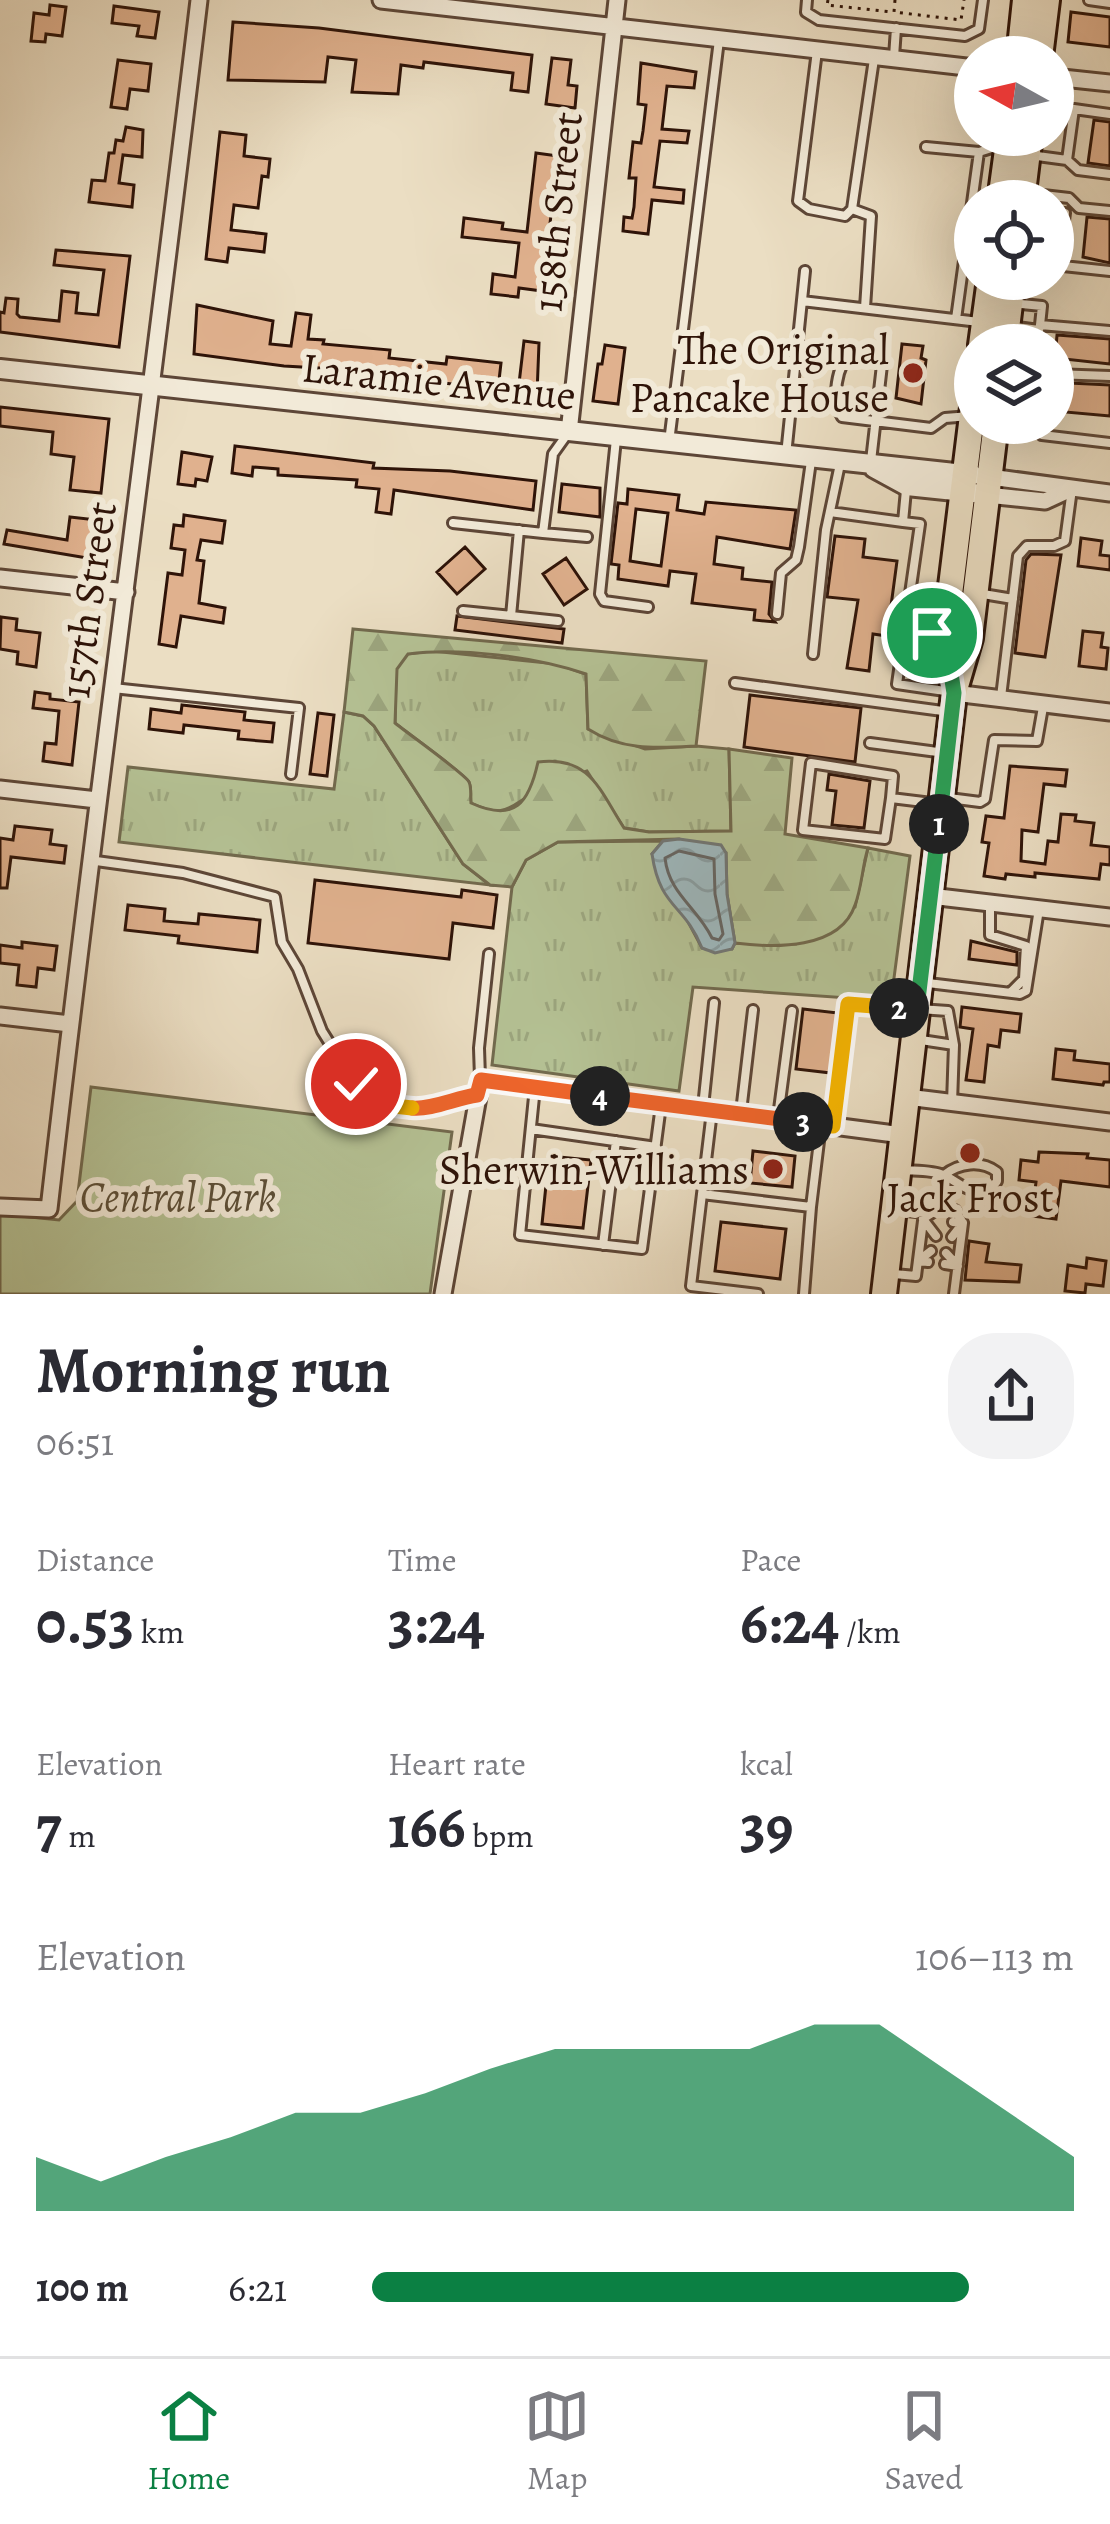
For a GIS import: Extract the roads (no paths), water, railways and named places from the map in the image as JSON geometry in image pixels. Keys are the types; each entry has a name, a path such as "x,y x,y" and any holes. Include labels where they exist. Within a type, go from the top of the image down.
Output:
{"main road":[{"path":"1021,36 1025,0"},
{"path":"1043,36 1047,0"},
{"path":"885,1284 953,702 976,593 979,444"},
{"path":"953,702 945,635 976,484"}],"street":[{"name":"157th Street","path":"0,1207 49,1209 199,0"},
{"path":"381,0 954,66"},
{"name":"158th Street","path":"569,431 617,0"},
{"path":"1074,79 1110,82"},
{"name":"Laramie Avenue","path":"0,369 812,459 976,484"},
{"name":"Laramie Avenue","path":"870,466 907,486 976,484 1110,494"},
{"path":"0,578 126,592"},
{"path":"953,702 1000,698 1110,712"},
{"path":"0,789 98,800"},
{"path":"930,896 1110,917"},
{"path":"0,1016 70,1024"},
{"path":"442,1294 479,1088 535,1087 902,1135"},
{"path":"907,1097 1110,1122"}],"lane":[{"path":"807,0 806,12 819,20 965,36 980,29 982,0"},
{"path":"1089,0 1110,3"},
{"path":"893,59 896,28"},
{"path":"669,443 719,39"},
{"path":"817,50 798,201 845,216 852,208 874,56"},
{"path":"1067,160 1074,109 1110,114"},
{"path":"926,147 954,150"},
{"path":"956,319 978,156"},
{"path":"1056,156 1078,170 1110,174"},
{"path":"1074,203 1079,208 1110,212"},
{"path":"852,208 871,217 865,308"},
{"path":"1074,267 1110,271"},
{"path":"786,456 805,271"},
{"path":"802,301 1000,320 1042,306 1040,324"},
{"path":"1074,329 1110,331"},
{"path":"870,466 875,421 882,364 873,354 852,352 840,366 836,406 842,417 875,421 931,428 954,416"},
{"path":"1074,375 1110,376"},
{"path":"543,533 554,454 569,431"},
{"path":"616,437 600,595 604,601 647,607"},
{"path":"1074,438 1110,442"},
{"path":"777,614 781,573 796,560 799,547 812,459"},
{"path":"814,654 840,463"},
{"path":"903,522 907,486"},
{"path":"1000,698 1021,549 1065,541 1072,489"},
{"path":"830,512 920,524 897,684 953,702"},
{"path":"453,523 586,538"},
{"path":"511,616 519,530"},
{"path":"976,593 1013,598"},
{"path":"464,611 558,621"},
{"path":"905,629 945,635"},
{"path":"735,683 953,702"},
{"path":"112,688 299,707 291,774"},
{"path":"891,798 986,799 994,740 1037,741 1044,704"},
{"path":"870,743 947,754"},
{"path":"811,763 893,776 891,798 885,839 803,830 811,763"},
{"path":"89,860 183,873 274,898 282,942 322,1031 356,1084 394,1106 426,1110 479,1088 489,954"},
{"path":"990,903 990,934 1026,946 1024,979 1010,993"},
{"path":"804,1294 811,1207 848,1004 919,995 1020,994 1029,983 1040,908"},
{"path":"919,995 947,1012 954,1045 952,1102"},
{"path":"714,1003 691,1286 758,1294"},
{"path":"740,1114 753,1010"},
{"path":"778,1119 791,1011"},
{"path":"914,1039 954,1045"},
{"path":"535,1087 520,1235 642,1249 662,1104"},
{"path":"531,1129 656,1147"},
{"path":"604,1245 616,1141"},
{"path":"898,1169 944,1175 954,1185 988,1192 998,1180 991,1167 970,1165 956,1166 944,1175"},
{"path":"702,1194 811,1207"},
{"path":"923,1219 939,1208"},
{"path":"894,1210 924,1213 927,1275"},
{"path":"955,1210 955,1294"},
{"path":"923,1219 938,1220"},
{"path":"923,1219 936,1236"},
{"path":"952,1237 958,1223"},
{"path":"885,1284 916,1276 931,1251"},
{"path":"946,1253 958,1266"},
{"path":"945,1264 958,1266"},
{"path":"943,1277 958,1266"}],"water":[{"path":"663,841 721,845 726,853 732,949 715,953 702,948 661,886 652,854"}],"place":[{"name":"The Original Pancake House","path":"913,373"},
{"name":"Jack Frost","path":"970,1153"},
{"name":"Sherwin-Williams","path":"773,1169"}],"park label":[{"name":"Central Park","path":"178,1196"}]}
